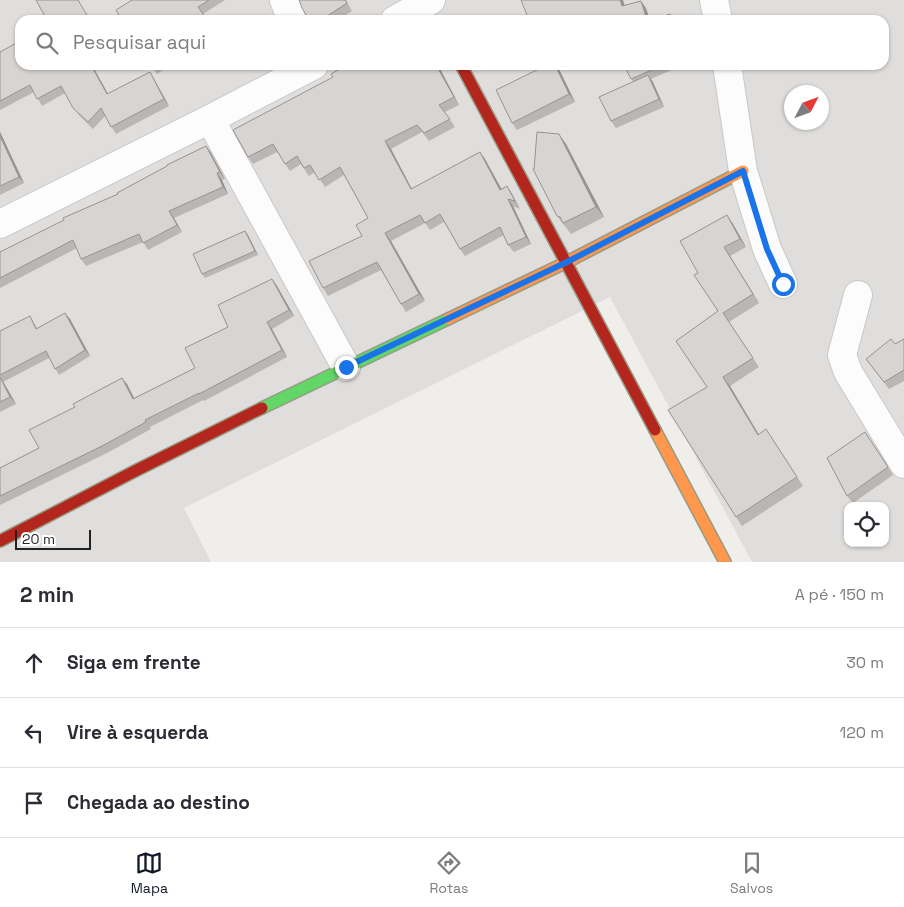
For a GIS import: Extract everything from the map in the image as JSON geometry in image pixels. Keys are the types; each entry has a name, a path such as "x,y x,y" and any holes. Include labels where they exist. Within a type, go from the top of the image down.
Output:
{"street":[{"path":"284,0 290,15"},
{"path":"714,0 717,15"},
{"path":"408,15 431,7"},
{"path":"0,224 210,119 303,70"},
{"path":"464,70 567,262 724,562"},
{"path":"728,70 743,171 767,249 783,284"},
{"path":"210,119 346,367"},
{"path":"0,542 135,471 346,367 567,262 743,171"},
{"path":"858,294 842,355 848,372 904,464"}],"shaded area":[{"path":"0,0 904,0 904,562 752,562 610,297 184,508 211,562 0,562"}],"building":[{"path":"36,0 78,0 87,15 44,15"},
{"path":"132,0 209,0 198,7 204,15 119,15 116,10"},
{"path":"299,0 345,0 347,3 329,15 306,15"},
{"path":"521,0 620,0 622,6 641,1 645,15 527,15"},
{"path":"15,44 15,70 94,70 107,94 150,72 164,99 111,127 101,108 88,122 73,108 61,86 37,99 30,85 0,101 0,52"},
{"path":"338,70 439,70 454,97 439,105 450,119 424,133 417,125 385,141 411,189 480,152 500,190 507,186 515,201 508,199 526,237 508,245 500,227 460,249 440,214 425,223 420,215 385,233 419,294 401,304 377,262 323,288 309,261 362,236 356,225 368,218 340,167 319,180 310,165 304,168 297,156 285,164 273,144 248,157 233,130 333,77 331,74"},
{"path":"537,70 557,70 569,94 512,123 496,90"},
{"path":"626,70 652,70 631,79"},
{"path":"648,75 659,99 611,121 599,97"},
{"path":"537,132 559,134 596,207 563,223 560,217 557,216 533,169"},
{"path":"0,136 19,177 0,186"},
{"path":"206,146 220,172 217,173 223,187 169,211 177,225 143,243 139,234 81,259 73,240 0,278 0,252 64,220 63,218 118,194 167,165"},
{"path":"727,215 740,239 724,247 753,294 723,313 753,358 723,377 758,435 766,429 797,477 736,517 668,410 707,387 676,341 718,311 694,275 698,273 680,241"},
{"path":"245,231 255,251 202,274 193,254"},
{"path":"272,279 289,310 267,322 282,350 145,420 146,422 102,446 0,496 0,468 39,448 29,430 75,407 73,404 122,378 133,399 195,368 185,348 228,327 218,305"},
{"path":"65,313 85,350 55,369 46,351 0,375 0,331 30,316 36,329"},
{"path":"891,339 895,344 904,339 904,370 884,382 866,359"},
{"path":"0,377 10,397 0,402"},
{"path":"865,432 888,467 847,496 827,458"}],"traffic: fast":[{"path":"262,408 448,319"}],"traffic: slow":[{"path":"448,319 567,262 743,171"},
{"path":"655,430 725,562"}],"traffic: jam":[{"path":"464,70 655,430"},
{"path":"0,541 262,408"}],"route":[{"path":"346,367 567,262 743,171 767,249 783,284"}]}
